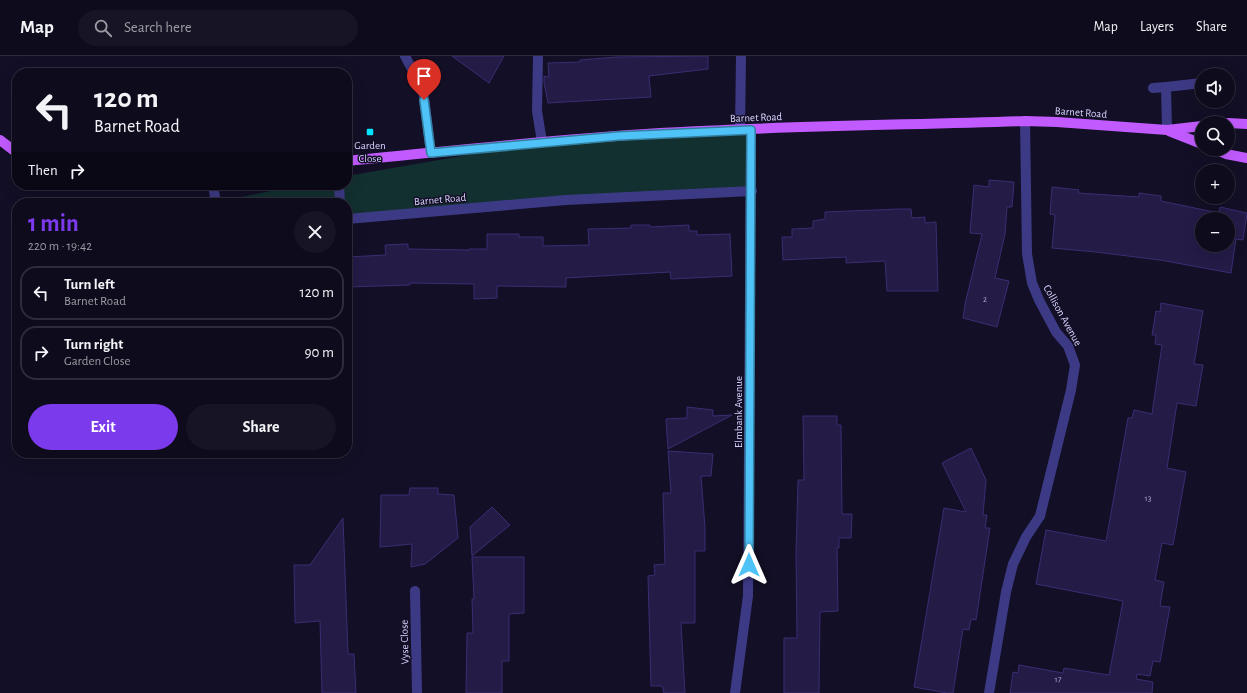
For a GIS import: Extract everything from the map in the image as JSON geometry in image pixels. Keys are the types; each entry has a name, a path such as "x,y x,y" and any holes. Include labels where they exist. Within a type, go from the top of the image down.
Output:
{"main road":[{"name":"Barnet Road","path":"352,161 542,142 660,133 1025,121 1167,130 1195,127"},
{"path":"1235,123 1247,124"},
{"name":"Barnet Road","path":"1167,130 1195,141"},
{"path":"0,140 12,149"},
{"path":"1235,156 1247,158"}],"street":[{"path":"405,56 423,90 431,153"},
{"path":"538,56 537,111 542,142"},
{"path":"740,130 741,56"},
{"path":"1153,88 1195,84"},
{"path":"1166,87 1167,130"},
{"name":"Collison Avenue","path":"989,693 1006,592 1013,564 1026,537 1040,516 1073,382 1075,364 1068,346 1056,332 1032,283 1028,254 1025,121"},
{"name":"Elmbank Avenue","path":"735,693 748,596 752,191 751,130"},
{"name":"Barnet Road","path":"352,219 566,200 752,191"},
{"name":"Vyse Close","path":"415,591 417,693"}],"green space":[{"path":"751,130 752,191 352,219 352,198 237,198 276,190 352,190 352,175 542,142"}],"building":[{"path":"452,56 504,56 489,83"},
{"path":"708,56 708,69 649,76 651,97 548,103 544,76 549,77 548,63 580,62 580,60 617,57"},
{"path":"989,180 1014,182 1012,207 1007,207 1005,234 995,278 1009,281 997,327 963,318 982,234 970,233 974,185 989,187"},
{"path":"1052,187 1079,190 1078,193 1139,197 1139,193 1161,196 1161,201 1214,212 1195,212 1195,252 1234,252 1231,273 1160,260 1052,248 1055,215 1050,214"},
{"path":"1220,207 1247,213 1243,240 1236,239 1235,246 1235,212 1219,212"},
{"path":"911,209 912,218 925,217 925,223 936,222 938,291 887,291 885,261 846,263 846,257 783,260 782,237 792,237 792,229 813,228 813,221 825,219 825,212"},
{"path":"631,225 650,225 650,227 689,225 689,231 697,231 697,235 730,234 732,276 671,279 670,272 566,278 566,287 497,286 497,298 474,299 474,284 410,283 410,285 352,287 352,257 386,255 385,245 408,244 408,249 487,249 487,234 519,234 519,237 543,237 543,246 589,245 588,229 631,228"},
{"path":"1161,303 1203,311 1194,364 1203,365 1196,406 1177,403 1167,468 1186,472 1173,545 1162,543 1155,580 1164,582 1160,606 1170,607 1160,662 1153,661 1150,676 1137,674 1136,679 1153,682 1152,693 1010,693 1013,672 1018,673 1019,665 1063,673 1064,668 1109,675 1123,601 1036,584 1046,530 1106,541 1128,418 1132,418 1134,410 1152,414 1162,345 1155,344 1156,335 1152,335 1156,311 1160,312"},
{"path":"687,407 713,410 713,416 732,415 668,449 666,419 687,418"},
{"path":"803,416 837,416 837,425 841,425 842,514 852,514 851,538 839,538 839,548 837,548 838,611 820,612 819,693 784,693 784,638 797,638 796,553 798,480 804,480"},
{"path":"971,448 986,480 983,515 987,515 985,528 990,528 976,620 971,619 969,630 963,629 953,693 947,693 914,687 944,508 966,512 942,463"},
{"path":"668,451 713,454 711,476 701,476 705,527 705,551 695,551 695,623 681,623 685,693 664,693 662,686 651,686 648,576 655,575 654,565 665,564 663,493 671,493"},
{"path":"410,488 438,488 438,494 454,495 458,538 425,564 411,567 412,544 380,547 381,495 409,495"},
{"path":"492,507 510,525 472,556 470,527"},
{"path":"343,518 348,654 354,654 356,693 322,693 320,621 295,623 294,565 310,565"},
{"path":"472,557 524,557 524,613 509,614 509,661 502,661 502,693 466,693 467,633 473,633 472,599 474,599"}],"place":[{"name":"Garden Close","path":"370,132"}],"route":[{"path":"424,100 431,153 542,142 660,133 751,130 752,191 749,565"}]}
